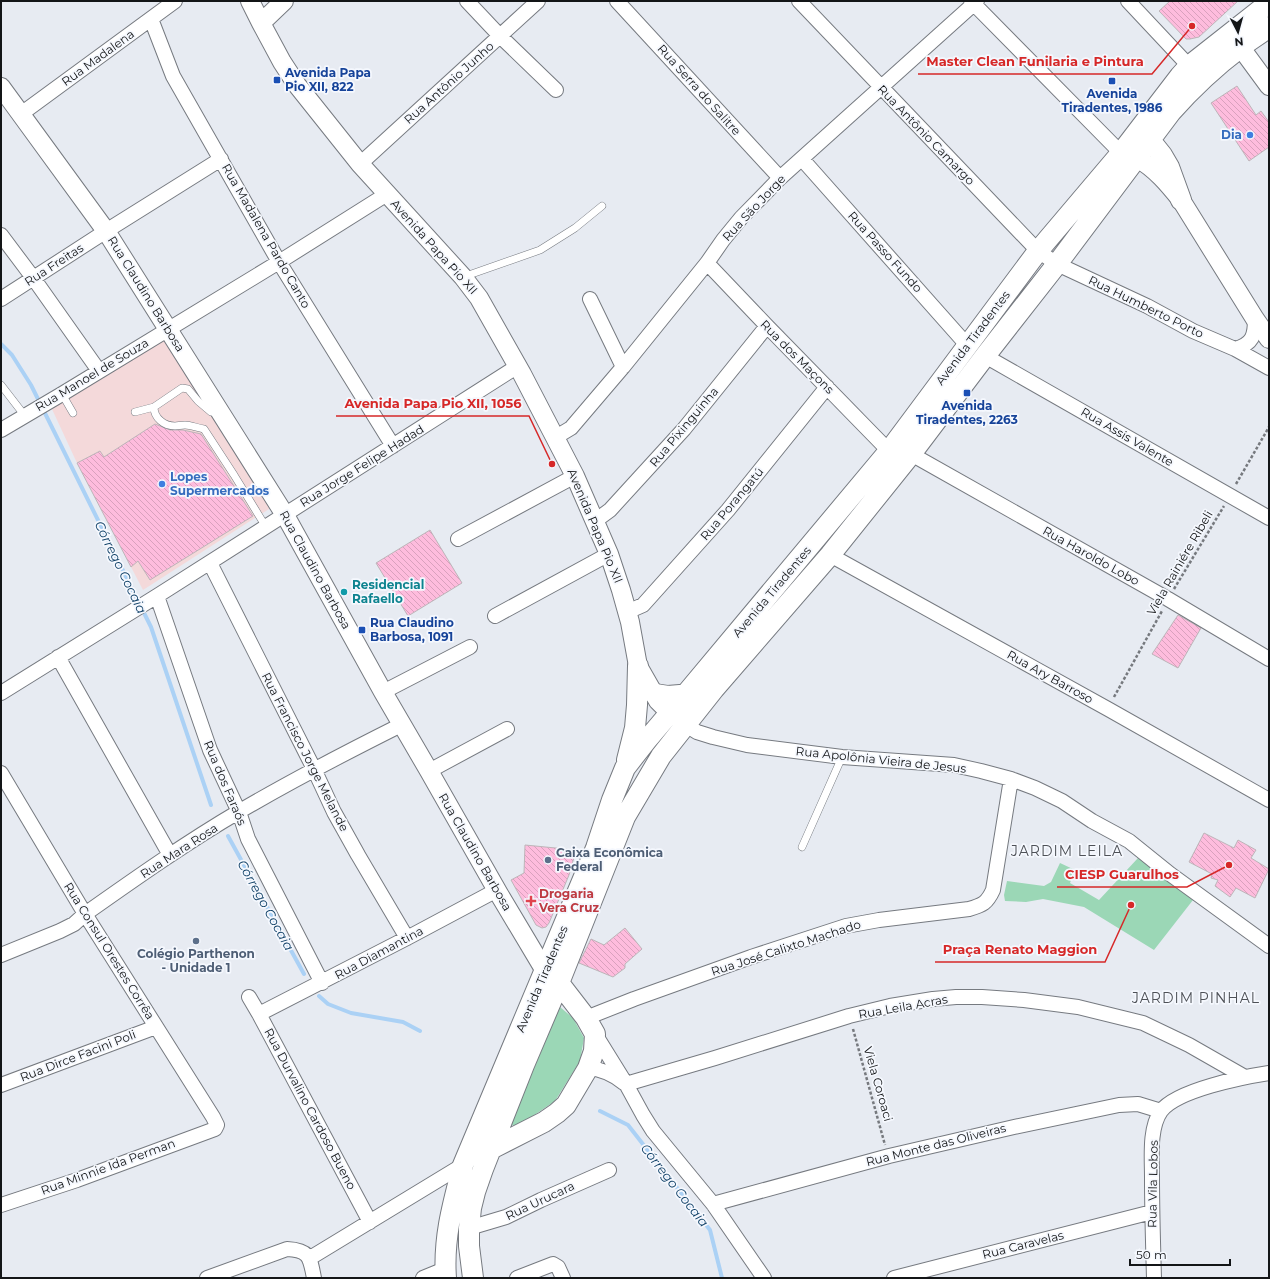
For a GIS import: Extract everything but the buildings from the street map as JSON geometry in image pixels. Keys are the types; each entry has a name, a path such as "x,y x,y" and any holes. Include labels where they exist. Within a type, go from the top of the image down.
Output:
{"main road":[{"name":"Avenida Tiradentes","path":"473,1278 469,1246 469,1228 471,1208 475,1192 524,1065 612,800 625,768 889,451 1038,251 1129,156 1150,140 1188,92 1269,3"},
{"name":"Avenida Tiradentes","path":"446,1273 445,1250 450,1213 463,1165 552,977 625,817 661,756 714,688 830,555 911,454 985,356 1058,264 1180,76 1190,66 1236,40 1269,27"},
{"path":"1150,140 1169,167 1182,200"},
{"path":"625,768 634,728 637,705 638,666"},
{"path":"655,694 668,696 686,695 714,688"},
{"path":"491,1149 544,1122 557,1113 566,1105 588,1068 594,1051 590,1026 552,977"}],"street":[{"name":"Rua Madalena","path":"21,114 175,1"},
{"name":"Avenida Papa Pio XII","path":"250,1 260,23 297,86 360,164 463,277 479,298 556,437 575,476 609,554 622,590 638,666 658,701 674,717 686,725"},
{"path":"260,23 284,1"},
{"path":"467,1 500,36 556,90"},
{"name":"Rua Antônio Junho","path":"360,164 538,1"},
{"name":"Rua Serra do Salitre","path":"617,1 780,178"},
{"name":"Rua Antônio Camargo","path":"799,1 1038,251 1058,264"},
{"path":"1128,1 1190,66"},
{"path":"974,2 1129,156 1149,167 1166,182 1182,200 1255,319 1269,339"},
{"name":"Rua São Jorge","path":"556,437 571,428 623,367 741,218 780,178 974,2"},
{"name":"Rua Madalena Pardo Canto","path":"151,19 173,76 279,262 393,446"},
{"path":"1236,40 1269,86"},
{"name":"Rua Claudino Barbosa","path":"1,87 106,231 285,515 401,725 497,890 552,977"},
{"name":"Rua Freitas","path":"1,299 221,159"},
{"name":"Rua Passo Fundo","path":"802,159 967,345"},
{"name":"Rua Manoel de Souza","path":"1,430 279,262 387,194"},
{"path":"1,235 99,371"},
{"name":"Rua dos Maçons","path":"706,263 889,451"},
{"name":"Rua Humberto Porto","path":"1058,264 1146,306 1193,331 1235,349 1269,368"},
{"path":"590,299 623,367"},
{"path":"1235,349 1244,346 1254,336 1255,319"},
{"name":"Rua Pixinguinha","path":"594,522 610,510 684,429 766,326"},
{"name":"Rua Assis Valente","path":"985,356 1269,518"},
{"name":"Rua Jorge Felipe Hadad","path":"1,693 155,598 518,366"},
{"name":"Rua Porangatú","path":"627,612 643,605 723,516 827,388"},
{"name":"Rua Haroldo Lobo","path":"911,454 1168,599 1269,659"},
{"path":"458,539 575,476"},
{"path":"494,616 609,554"},
{"name":"Rua Ary Barroso","path":"830,555 1269,800"},
{"name":"Rua Francisco Jorge Melande","path":"210,563 314,769 337,818 407,938"},
{"name":"Rua dos Faraós","path":"155,598 210,750 239,812 248,839 322,983"},
{"path":"383,692 470,647"},
{"path":"58,657 170,855"},
{"name":"Rua Mara Rosa","path":"1,955 74,924 85,914 170,855 239,812 314,769 401,725"},
{"name":"Rua Apolônia Vieira de Jesus","path":"686,725 697,732 747,745 842,757 954,765 981,770 1035,788 1062,801 1129,841 1170,874 1269,946"},
{"path":"429,771 507,729"},
{"name":"Rua Consul Orestes Corrêa","path":"1,773 85,914 213,1117 217,1125 215,1129"},
{"name":"Rua José Calixto Machado","path":"590,1026 634,999 751,957 846,926 878,920 969,909 981,905 989,899 993,890 1011,779"},
{"name":"Rua Diamantina","path":"260,1014 322,983 497,890"},
{"name":"Rua Durvalino Cardoso Bueno","path":"249,997 260,1014 370,1222"},
{"name":"Rua Leila Acras","path":"626,1084 849,1016 890,1006 956,997 1024,1000 1078,1007 1143,1023 1189,1045 1245,1077"},
{"path":"590,1026 626,1084 642,1115 653,1131 713,1204 764,1278"},
{"name":"Rua Dirce Facini Poli","path":"1,1085 156,1027"},
{"path":"588,1068 603,1071 626,1084"},
{"path":"1161,1111 1175,1100 1192,1092 1245,1077 1269,1073"},
{"name":"Rua Monte das Oliveiras","path":"713,1204 889,1156 1014,1127 1119,1105 1138,1104 1161,1111"},
{"name":"Rua Vila Lobos","path":"1154,1278 1152,1141 1155,1125 1161,1111"},
{"name":"Rua Minnie Ida Perman","path":"1,1205 77,1180 215,1129"},
{"path":"310,1258 463,1165"},
{"name":"Rua Urucara","path":"469,1228 506,1218 541,1200 609,1170"},
{"name":"Rua Caravelas","path":"894,1278 1152,1212"},
{"path":"207,1278 287,1248 297,1249 310,1258 314,1278"},
{"path":"517,1278 553,1264 558,1267 563,1278"},
{"path":"424,1278 446,1273"}],"lane":[{"path":"463,277 540,250 575,228 602,206"},
{"path":"1,385 27,414"},
{"path":"135,412 154,407 182,388 188,389 198,401 211,412 221,412"},
{"path":"57,397 73,413"},
{"path":"154,407 154,413 159,420 166,424 174,426 185,425 204,429 266,527"},
{"path":"802,847 842,757"}],"path":[{"name":"Viela Rainiére Ribeli","path":"1108,709 1168,599 1269,427"},
{"name":"Viela Coroaci","path":"849,1016 889,1156"}],"shaded area":[{"path":"161,340 166,340 270,503 269,509 143,590 77,463 51,407"}],"green space":[{"path":"1138,858 1193,900 1154,950 1084,907 1043,899 1026,902 1005,901 1004,895 1007,881 1044,886 1051,882 1060,863 1075,870 1070,883 1099,900"},
{"path":"560,1007 573,1018 584,1038 580,1061 555,1101 518,1126 510,1125"}],"waterway":[{"name":"Córrego Cocaia","path":"1,344 12,355 31,385 151,627 211,805"},
{"name":"Córrego Cocaia","path":"228,836 304,974"},
{"name":"Córrego Cocaia","path":"319,996 328,1004 351,1013 403,1022 420,1031"},
{"name":"Córrego Cocaia","path":"600,1111 628,1125 710,1230 722,1278"}],"place":[{"name":"Master Clean Funilaria e Pintura","path":"1192,26"},
{"name":"Avenida Papa Pio XII, 822","path":"277,80"},
{"name":"Avenida Tiradentes, 1986","path":"1112,81"},
{"name":"Dia","path":"1250,135"},
{"name":"Avenida Tiradentes, 2263","path":"967,393"},
{"name":"Avenida Papa Pio XII, 1056","path":"552,464"},
{"name":"Lopes Supermercados","path":"162,484"},
{"name":"Residencial Rafaello","path":"344,592"},
{"name":"Rua Claudino Barbosa, 1091","path":"362,630"},
{"name":"Caixa Econômica Federal","path":"548,860"},
{"name":"CIESP Guarulhos","path":"1229,865"},
{"name":"Drogaria Vera Cruz","path":"531,901"},
{"name":"Praça Renato Maggion","path":"1131,905"},
{"name":"Colégio Parthenon - Unidade 1","path":"196,941"}],"district":[{"name":"JARDIM LEILA","path":"1067,851"},
{"name":"JARDIM PINHAL","path":"1196,998"}]}
